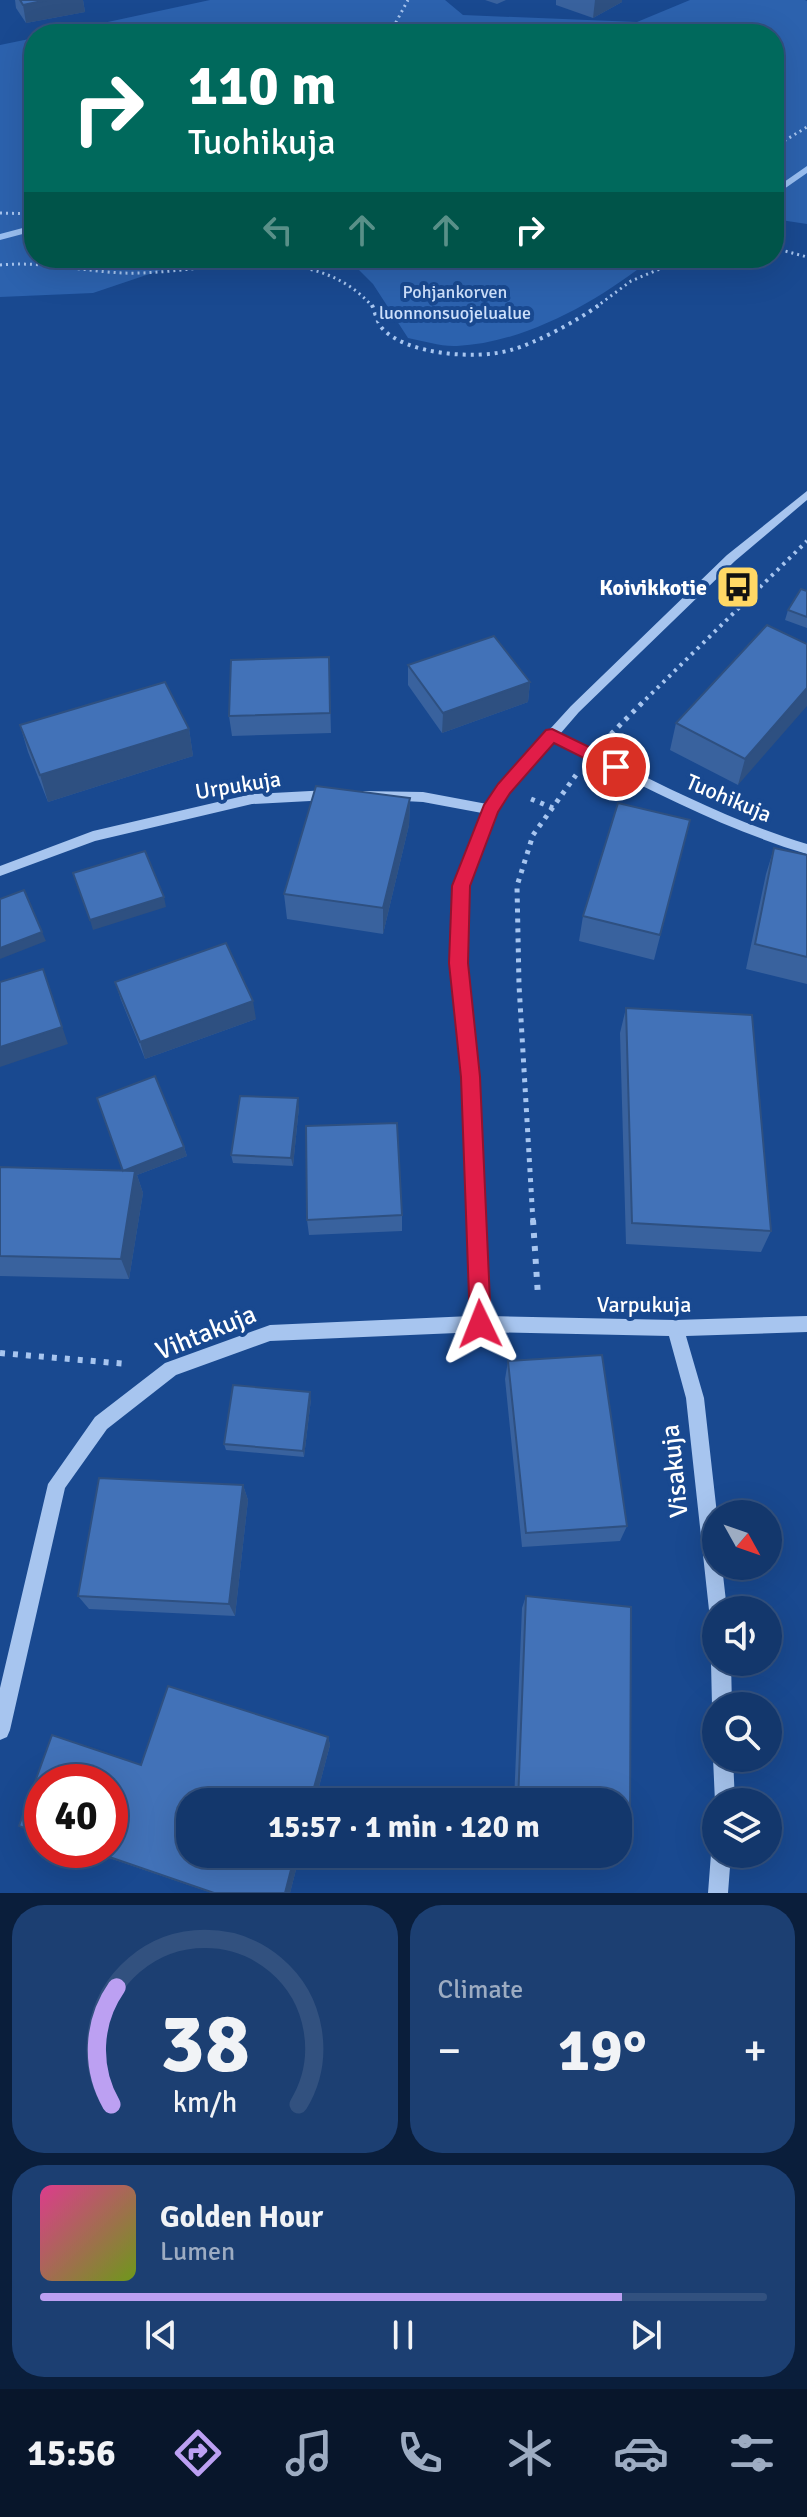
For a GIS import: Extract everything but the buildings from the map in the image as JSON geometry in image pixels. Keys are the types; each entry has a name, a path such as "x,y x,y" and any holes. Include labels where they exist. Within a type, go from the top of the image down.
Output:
{"street":[{"path":"480,1324 471,1077 459,963 461,886 490,810 504,788 575,709 731,558 807,494"},
{"name":"Tuohikuja","path":"552,735 667,794 781,842 807,849"},
{"name":"Urpukuja","path":"0,871 93,836 238,802 344,794 423,797 490,810"},
{"name":"Varpukuja","path":"480,1324 675,1328 807,1324"},
{"name":"Vihtakuja","path":"0,1730 57,1484 101,1423 171,1369 270,1333 480,1324"},
{"name":"Visakuja","path":"675,1328 695,1398 716,1596"},
{"path":"718,1893 720,1868"}],"path":[{"path":"395,24 408,0"},
{"path":"784,141 807,127"},
{"path":"0,213 24,214"},
{"path":"784,251 807,257"},
{"path":"0,265 24,263"},
{"path":"72,268 125,273 195,268"},
{"path":"300,268 338,278 356,290 373,306 380,326 399,342 424,350 484,355 512,350 588,313 631,281 662,268"},
{"path":"540,1325 520,1000 517,886 533,835 591,753 807,541"},
{"path":"0,1353 171,1369"}],"green space":[{"path":"210,0 445,0 463,15 637,22 690,0 805,0 807,224 784,221 784,24 98,24"},
{"path":"24,40 24,268 167,268 93,293 0,297 0,45"},
{"name":"Pohjankorven luonnonsuojelualue","path":"357,268 640,268 586,304 535,328 483,343 451,346 408,338 373,284"}],"waterway":[{"path":"784,186 807,169"},
{"path":"0,237 24,231"}],"place":[{"name":"Koivikkotie","path":"738,587"}],"route":[{"path":"480,1324 471,1077 459,963 461,886 490,810 504,788 552,735 616,767"}]}
